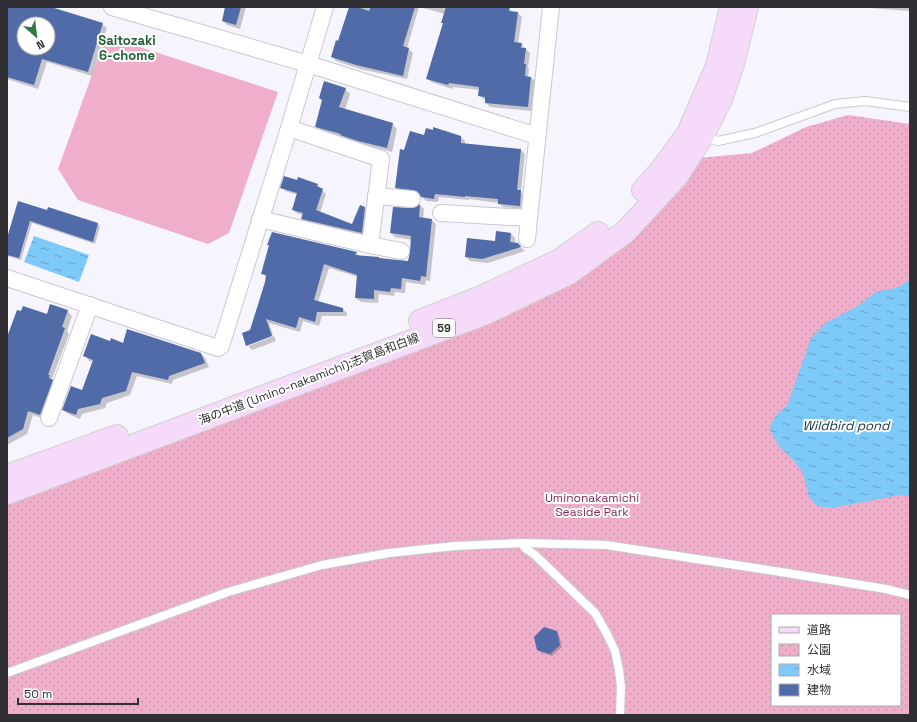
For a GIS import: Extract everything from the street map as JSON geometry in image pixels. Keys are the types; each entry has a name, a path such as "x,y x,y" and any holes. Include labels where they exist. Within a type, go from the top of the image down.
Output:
{"main road":[{"name":"海の中道 (Umino-nakamichi);志賀島和白線","path":"7,493 486,313 569,273 625,232 677,176 695,135 717,66 731,7"},
{"name":"海の中道 (Umino-nakamichi);志賀島和白線","path":"7,476 265,381 479,298 560,260 613,223 695,135 721,100 733,64 747,7"}],"street":[{"path":"7,278 218,348 221,346 325,7"},
{"path":"527,239 551,7"},
{"path":"122,8 308,64 537,136"},
{"path":"289,128 381,159 370,245"},
{"path":"376,196 412,199"},
{"path":"441,213 529,218"},
{"path":"260,219 401,252"},
{"path":"49,418 90,305"}],"lane":[{"path":"695,135 718,141 755,133 835,104 865,101 910,107"},
{"path":"522,543 525,548 535,555 595,613 607,634 615,652 619,670 621,687 620,715"},
{"path":"7,673 228,592 322,565 390,553 448,547 522,543 606,545 796,574 910,594"}],"green space":[{"path":"106,36 278,92 229,233 208,244 78,200 58,169"},
{"name":"Uminonakamichi Seaside Park","path":"848,115 910,124 910,715 7,715 7,500 575,280 698,158 752,153 806,127"}],"water":[{"path":"34,236 89,255 79,282 24,262"},
{"name":"Wildbird pond","path":"910,280 910,496 900,495 832,508 817,506 809,497 803,473 794,461 779,446 769,428 777,414 787,406 811,338 826,323 858,306 876,292 896,288"}],"building":[{"path":"7,7 51,7 103,23 88,72 42,59 34,85 7,77"},
{"path":"225,7 241,7 236,25 222,21"},
{"path":"349,7 357,7 369,11 371,7 415,7 403,46 409,48 403,76 356,65 331,57"},
{"path":"446,7 510,7 509,11 518,12 514,42 522,43 521,48 526,48 524,64 526,64 525,76 531,77 528,107 485,103 485,97 478,96 479,87 449,83 448,85 426,79 443,23 441,23"},
{"path":"324,81 346,88 339,107 393,123 387,148 358,141 340,135 341,134 315,127 322,100 319,98"},
{"path":"433,127 461,136 461,143 521,149 517,190 521,190 520,206 498,204 498,199 465,196 435,194 434,199 421,197 417,191 395,188 400,149 404,150 410,131 424,135 426,128 433,130"},
{"path":"284,176 297,180 298,177 318,184 317,186 323,189 316,210 352,224 360,205 365,207 362,233 301,219 303,213 292,210 297,193 280,188"},
{"path":"18,201 47,210 48,207 98,223 93,242 30,221 19,258 7,255 7,238"},
{"path":"420,204 419,217 432,219 426,277 421,276 420,281 402,278 401,289 391,288 390,292 374,290 374,299 355,298 357,275 324,264 314,300 343,308 343,312 317,312 315,322 299,317 296,328 266,319 272,336 246,346 242,333 250,330 265,282 266,275 261,274 269,245 267,245 272,232 357,252 355,255 408,261 411,236 390,233 393,207 412,208"},
{"path":"496,231 511,233 510,242 518,243 521,247 482,259 465,257 467,238 495,241"},
{"path":"50,304 68,310 62,327 65,328 48,375 50,375 49,378 53,380 40,415 28,411 23,429 7,438 7,337 17,310 21,311 23,306 47,314"},
{"path":"127,329 201,353 205,363 169,376 168,380 132,372 126,391 102,398 100,404 78,409 76,415 62,410 71,386 82,390 93,360 83,356 91,334 110,341 111,338 123,343"},
{"path":"544,627 557,631 560,645 550,654 537,650 534,637"}],"district":[{"name":"Saitozaki 6-chome","path":"127,48"}]}
